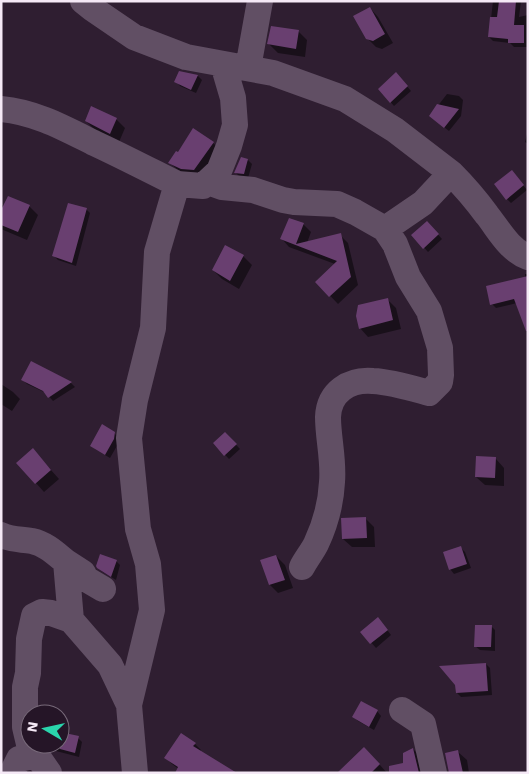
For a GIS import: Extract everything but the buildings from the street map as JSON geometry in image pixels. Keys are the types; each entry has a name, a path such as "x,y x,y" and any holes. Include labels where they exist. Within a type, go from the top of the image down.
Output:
{"street":[{"path":"83,1 92,10 134,37 186,57 273,73 345,99 395,130 451,173 460,181 510,245 528,257"},
{"path":"1,109 35,116 65,127 177,184 203,186 219,171 229,146 235,125 233,98 236,66 260,1"},
{"path":"385,229 423,204 451,173"},
{"path":"208,182 222,187 253,190 294,202 337,204 385,229 395,244 408,277 428,311 440,348 442,375 440,382 429,392 372,380 355,382 339,390 333,398 328,414 332,480 330,502 316,545 302,567"},
{"path":"135,772 129,705 152,610 148,564 138,529 129,438 135,400 153,328 157,252 177,184"},
{"path":"1,535 8,538 34,541 48,547 83,573 86,579 103,589"},
{"path":"66,562 71,620"},
{"path":"43,764 29,744 25,727 29,639 34,616 42,612 51,612 71,620 110,665 129,705"},
{"path":"402,710 423,724 434,773"},
{"path":"12,773 19,758 43,764"}]}
